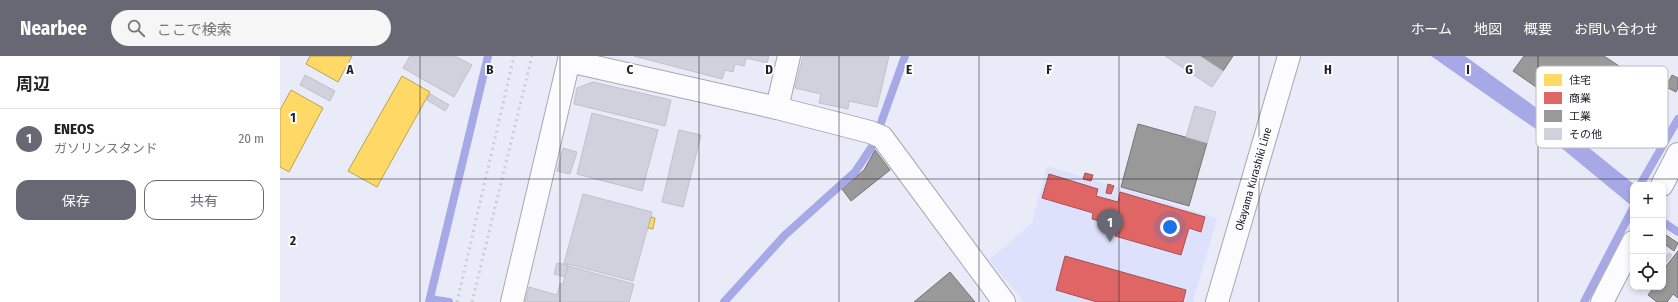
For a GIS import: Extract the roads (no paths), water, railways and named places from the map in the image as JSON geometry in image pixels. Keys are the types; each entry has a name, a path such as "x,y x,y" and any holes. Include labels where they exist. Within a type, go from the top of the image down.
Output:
{"street":[{"path":"777,108 790,56"},
{"name":"Okayama Kurashiki Line","path":"1217,302 1289,56"},
{"path":"512,302 570,59 777,108 876,134 1004,302"},
{"path":"1664,182 1678,154"},
{"path":"1602,302 1630,248"}],"water":[{"path":"1431,56 1465,56 1536,107 1536,129"},
{"path":"1561,148 1589,148 1631,182 1630,182 1630,205"}],"waterway":[{"path":"429,302 488,56"},
{"path":"724,302 785,235 855,172 873,145 905,56"},
{"path":"1668,136 1678,119"},
{"path":"1642,182 1661,148"},
{"path":"1584,302 1630,214"},
{"path":"1666,224 1678,232"},
{"path":"430,299 449,302"}],"railway":[{"path":"457,302 514,56"},
{"path":"472,302 532,56"}],"place":[{"name":"ENEOS","path":"1110,242"}]}
